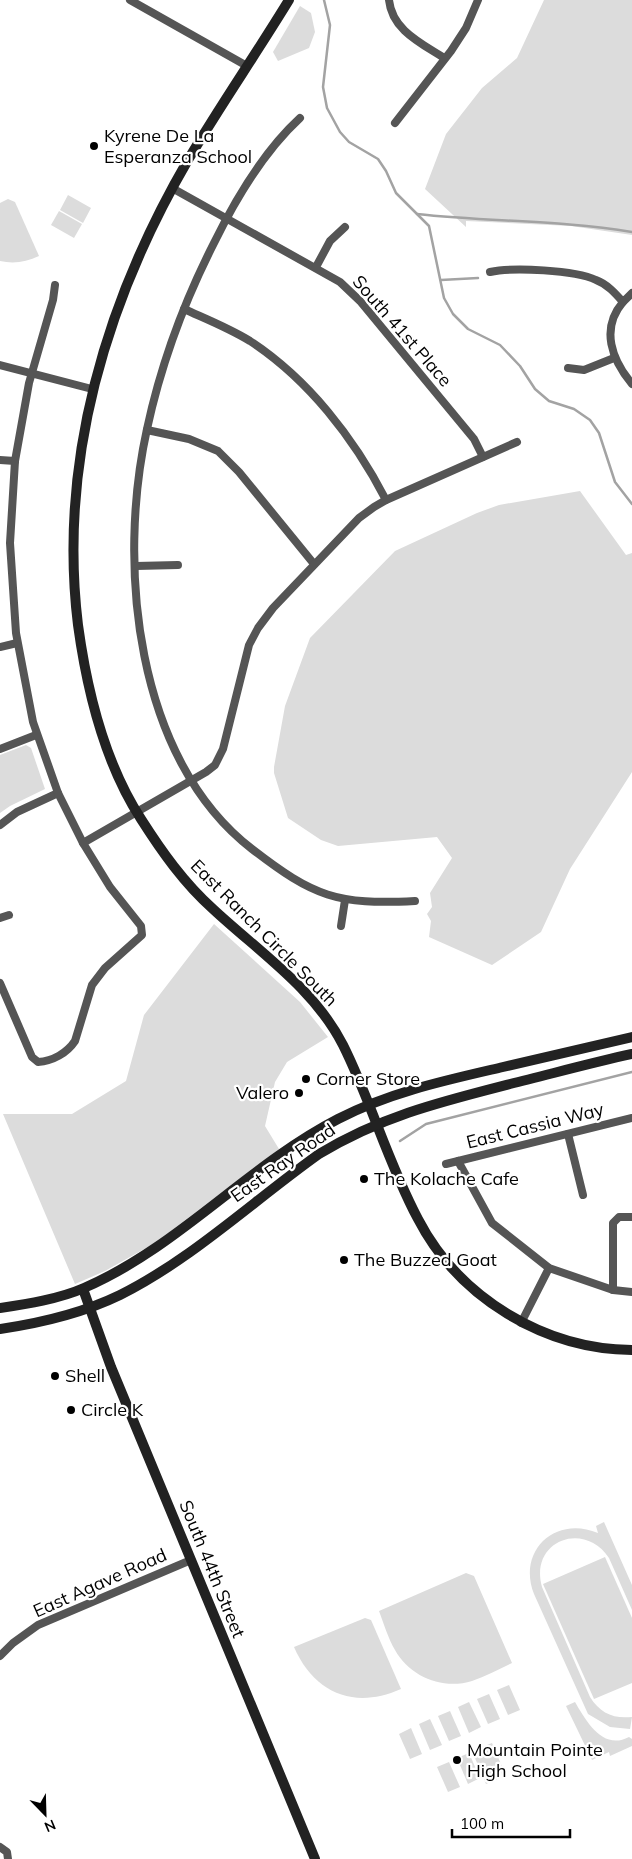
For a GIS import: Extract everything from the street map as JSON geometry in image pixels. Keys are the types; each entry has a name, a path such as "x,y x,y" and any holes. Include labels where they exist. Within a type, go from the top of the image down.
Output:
{"street":[{"path":"130,0 247,66"},
{"name":"East Ranch Circle South","path":"289,0 172,188 131,275 108,336 92,389 76,487 73,564 83,661 104,740 137,813 158,845 187,883 210,907 307,994 323,1013 346,1051 417,1218 440,1253 475,1291 521,1323 574,1343 632,1350"},
{"path":"389,0 390,12 396,24 444,58"},
{"path":"395,123 466,28 478,0"},
{"path":"300,118 262,162 227,218 184,309 161,374 146,430 137,494 136,566 140,621 151,681 170,738 191,781 219,820 252,849 305,887 345,900 380,903 416,901"},
{"name":"South 41st Place","path":"172,188 340,282 360,301 474,439 483,457"},
{"path":"316,267 330,241 345,227"},
{"path":"490,272 507,269 584,276 611,288 623,302"},
{"path":"0,983 28,1048 38,1062 51,1060 71,1047 79,1032 92,985 105,968 142,935 141,926 110,887 83,843 58,793 36,735 17,643 10,551 15,461 32,372 53,300 55,285"},
{"path":"632,294 623,302 614,317 610,346 614,358 632,384"},
{"path":"184,309 249,340 292,374 319,402 361,454 386,500"},
{"path":"568,368 584,370 614,358"},
{"path":"0,365 92,389"},
{"path":"146,430 189,439 218,451 239,472 314,564"},
{"path":"83,843 206,772 220,758 244,663 258,628 273,608 359,518 386,500 517,442"},
{"path":"0,460 15,461"},
{"path":"0,552 10,551"},
{"path":"136,566 178,565"},
{"path":"0,647 17,643"},
{"path":"0,749 36,735"},
{"path":"0,826 17,812 58,793"},
{"path":"341,926 345,900"},
{"path":"0,918 9,915"},
{"name":"East Ray Road","path":"0,1308 44,1300 83,1289 144,1258 306,1138 372,1114 420,1087 632,1037"},
{"path":"563,1054 567,1070"},
{"name":"East Ray Road","path":"0,1329 50,1320 90,1308 120,1295 154,1276 318,1154 347,1137 372,1114 428,1105 632,1054"},
{"name":"East Cassia Way","path":"446,1164 632,1118"},
{"path":"568,1134 583,1195"},
{"path":"458,1161 492,1223 549,1268 613,1290 632,1292"},
{"path":"613,1290 613,1223 619,1217 632,1217"},
{"path":"521,1323 549,1268"},
{"name":"South 44th Street","path":"83,1289 111,1367 315,1859"},
{"name":"East Agave Road","path":"0,1656 13,1643 38,1625 191,1560"}],"shaded area":[{"path":"544,0 632,0 632,235 571,226 466,221 466,227 425,189 446,134 482,88 517,58"},
{"path":"300,6 311,13 315,32 309,48 278,61 273,52"},
{"path":"68,195 91,208 83,223 60,210"},
{"path":"8,199 15,202 39,256 20,262 0,261 0,203"},
{"path":"59,211 82,224 74,238 51,225"},
{"path":"580,491 626,555 632,553 632,772 570,869 541,932 492,965 429,937 431,921 427,914 432,907 430,893 452,858 437,837 338,846 321,840 288,818 274,773 285,706 310,638 395,551 477,513 499,505"},
{"path":"26,745 31,748 45,789 0,813 0,755"},
{"path":"214,924 300,1002 328,1037 287,1062 275,1082 265,1126 279,1149 155,1243 105,1271 75,1284 3,1114 72,1114 126,1081 144,1015"},
{"path":"604,1522 632,1585 632,1610 609,1558 598,1546 586,1540 573,1538 561,1541 551,1548 543,1558 540,1571 542,1587 590,1697 598,1707 608,1714 619,1717 632,1717 630,1729 610,1727 588,1714 534,1594 530,1578 531,1564 535,1551 554,1533 567,1529 582,1529 598,1533 596,1526"},
{"path":"605,1557 632,1618 632,1683 594,1699 543,1584"},
{"path":"466,1573 474,1576 512,1663 472,1681 450,1684 428,1679 409,1668 401,1659 390,1641 379,1611"},
{"path":"365,1618 371,1620 401,1689 367,1698 352,1697 337,1693 324,1686 302,1663 294,1647"},
{"path":"509,1685 520,1710 508,1715 497,1690"},
{"path":"489,1694 500,1719 488,1724 477,1699"},
{"path":"469,1702 481,1727 469,1733 458,1707"},
{"path":"575,1702 596,1732 611,1740 629,1737 632,1739 632,1746 610,1756 609,1752 592,1760 566,1706"},
{"path":"450,1711 461,1736 449,1741 438,1716"},
{"path":"430,1719 442,1745 430,1750 419,1724"},
{"path":"411,1728 422,1754 410,1759 399,1734"},
{"path":"492,1743 503,1769 500,1778 486,1784 472,1751"},
{"path":"469,1753 480,1778 468,1784 457,1758"},
{"path":"449,1762 460,1787 448,1792 437,1767"}],"waterway":[{"path":"324,0 330,25 323,87 327,108 340,132 349,142 378,159 396,193 429,226 444,298 453,314 468,329 500,345 520,366 535,389 549,401 574,409 590,420 599,433 615,482 632,504"},
{"path":"417,214 579,225 632,232"},
{"path":"441,280 478,278"},
{"path":"400,1141 426,1124 632,1072"}],"place":[{"name":"Kyrene De La Esperanza School","path":"94,146"},
{"name":"Corner Store","path":"306,1079"},
{"name":"Valero","path":"299,1093"},
{"name":"The Kolache Cafe","path":"364,1179"},
{"name":"The Buzzed Goat","path":"344,1260"},
{"name":"Shell","path":"55,1376"},
{"name":"Circle K","path":"71,1410"},
{"name":"Mountain Pointe High School","path":"457,1760"}]}
